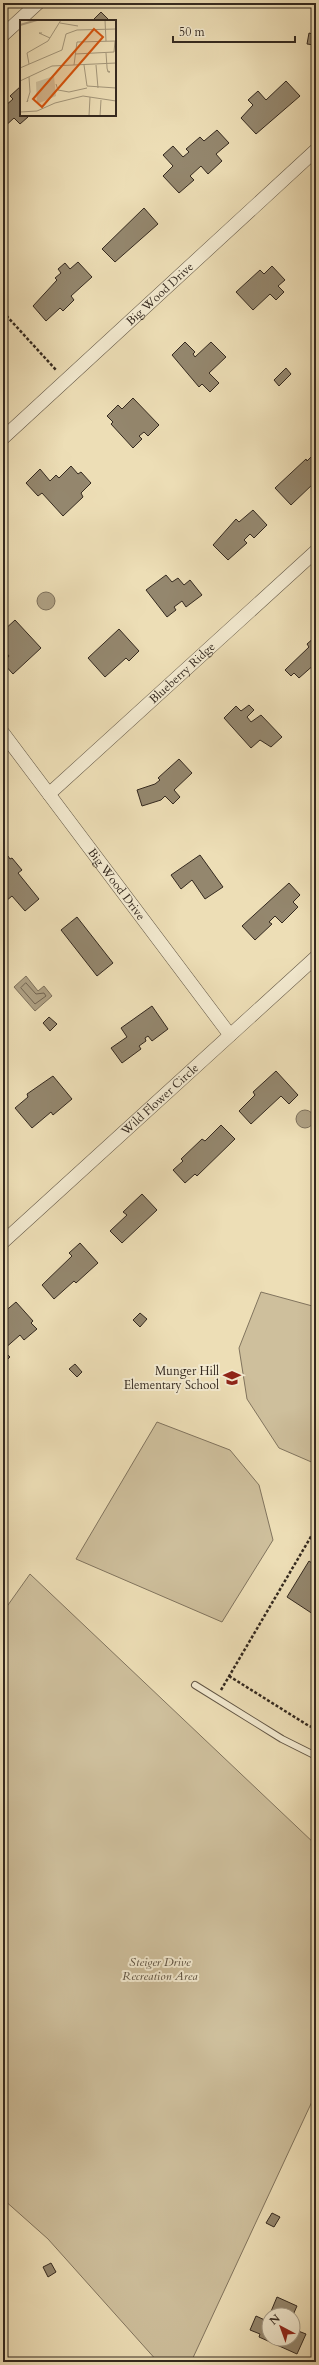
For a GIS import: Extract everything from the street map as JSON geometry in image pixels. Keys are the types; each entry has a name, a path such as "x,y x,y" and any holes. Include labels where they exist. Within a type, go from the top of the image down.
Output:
{"street":[{"path":"3,35 38,3"},
{"name":"Big Wood Drive","path":"3,438 316,150"},
{"name":"Blueberry Ridge","path":"49,794 316,551"},
{"name":"Big Wood Drive","path":"3,733 230,1035"},
{"name":"Wild Flower Circle","path":"3,1242 316,956"}],"lane":[{"path":"195,1685 282,1739 316,1756"}],"path":[{"path":"3,312 66,380"},
{"path":"316,1528 229,1677 309,1726 316,1728"}],"green space":[{"path":"261,1292 316,1307 316,1464 279,1448 247,1399 239,1348"},
{"path":"157,1422 230,1450 259,1485 273,1540 222,1622 76,1559"},
{"name":"Steiger Drive Recreation Area","path":"30,1574 316,1845 316,2093 191,2362 158,2362 48,2239 3,2199 3,1612"}],"water":[{"path":"46,592 52,595 55,601 52,607 46,610 40,607 37,601 40,595"},
{"path":"26,976 38,991 44,986 52,996 35,1011 14,987"},
{"path":"305,1110 311,1113 314,1119 311,1125 305,1128 299,1125 296,1119 299,1113"}],"building":[{"path":"101,12 109,20 93,20"},
{"path":"309,33 316,35 316,53 312,52 314,45 307,44"},
{"path":"286,81 300,96 256,134 241,118 253,105 248,100 258,91 266,100"},
{"path":"20,87 20,116 28,117 20,124 14,118 3,128 3,104 5,106 13,99 10,96"},
{"path":"217,130 229,143 216,154 222,161 208,174 201,166 190,176 194,180 179,193 163,176 173,166 163,155 173,146 183,157 189,152 186,149 200,137 204,141"},
{"path":"144,208 158,224 115,262 102,249"},
{"path":"78,262 92,277 71,296 74,300 63,311 60,308 46,321 33,306 57,280 55,278 61,273 58,269 65,263 70,269"},
{"path":"272,266 285,280 278,286 284,292 276,300 270,294 253,310 236,292 260,270 264,274"},
{"path":"185,342 195,352 193,354 195,357 211,342 226,357 209,373 219,383 210,392 202,384 199,387 172,355"},
{"path":"286,368 291,374 279,386 274,380"},
{"path":"133,398 159,425 148,436 144,432 139,436 142,439 133,448 111,424 113,422 107,416 118,405 122,409"},
{"path":"316,452 316,477 313,480 314,483 291,505 275,488 306,459 307,461"},
{"path":"71,466 78,474 81,472 91,483 81,493 83,497 63,516 42,493 38,496 26,483 40,469 50,481 56,475 59,478"},
{"path":"253,510 267,525 254,538 250,534 244,540 247,543 228,560 213,545 236,519 239,522"},
{"path":"166,575 172,582 178,578 184,585 190,580 202,595 186,607 182,601 174,607 176,610 167,617 146,590"},
{"path":"15,620 41,648 13,674 3,663 9,656 3,649 3,631"},
{"path":"119,629 139,651 129,661 126,658 105,677 88,658"},
{"path":"316,636 316,663 299,678 294,673 291,676 285,670 309,647 307,644"},
{"path":"249,705 254,710 247,717 251,722 261,715 282,737 271,747 260,740 251,748 224,718 236,706 241,711"},
{"path":"179,759 192,773 174,790 180,797 173,804 165,796 161,800 142,806 137,790 155,784 160,780 158,778"},
{"path":"200,855 223,887 205,899 192,880 181,889 171,875"},
{"path":"8,856 10,859 12,858 22,870 18,873 39,899 25,911 12,896 6,901 3,898 3,860"},
{"path":"289,883 300,895 293,902 298,907 282,923 275,916 269,922 272,924 255,940 242,926"},
{"path":"77,917 113,963 97,976 61,930"},
{"path":"152,1006 168,1029 152,1041 148,1036 145,1038 146,1041 139,1046 141,1049 122,1063 111,1048 127,1037 121,1028"},
{"path":"49,1017 57,1024 50,1031 43,1023"},
{"path":"276,1071 298,1095 289,1104 281,1096 251,1124 239,1111 255,1095 253,1092"},
{"path":"53,1076 72,1099 53,1115 51,1112 32,1128 15,1108 28,1097 27,1094"},
{"path":"221,1125 235,1139 197,1176 195,1174 185,1183 173,1170 183,1161 181,1159 202,1139 205,1141"},
{"path":"142,1194 157,1210 122,1243 110,1231 127,1215 123,1212"},
{"path":"80,1243 98,1263 76,1283 74,1281 54,1299 42,1285 72,1256 69,1253"},
{"path":"16,1302 33,1321 31,1323 37,1329 24,1340 20,1335 3,1350 3,1313"},
{"path":"140,1313 147,1319 140,1327 133,1320"},
{"path":"3,1350 10,1357 3,1364"},
{"path":"75,1364 82,1372 77,1377 69,1369"},
{"path":"309,1561 316,1566 316,1616 287,1597"},
{"path":"272,2213 280,2217 274,2227 266,2223"},
{"path":"51,2263 56,2272 48,2277 43,2267"},
{"path":"277,2297 297,2307 273,2307"},
{"path":"256,2316 261,2318 261,2338 259,2337 260,2334 250,2330"},
{"path":"301,2332 306,2334 301,2345"},
{"path":"281,2347 300,2347 297,2354"}],"place":[{"name":"Munger Hill Elementary School","path":"232,1378"}]}
